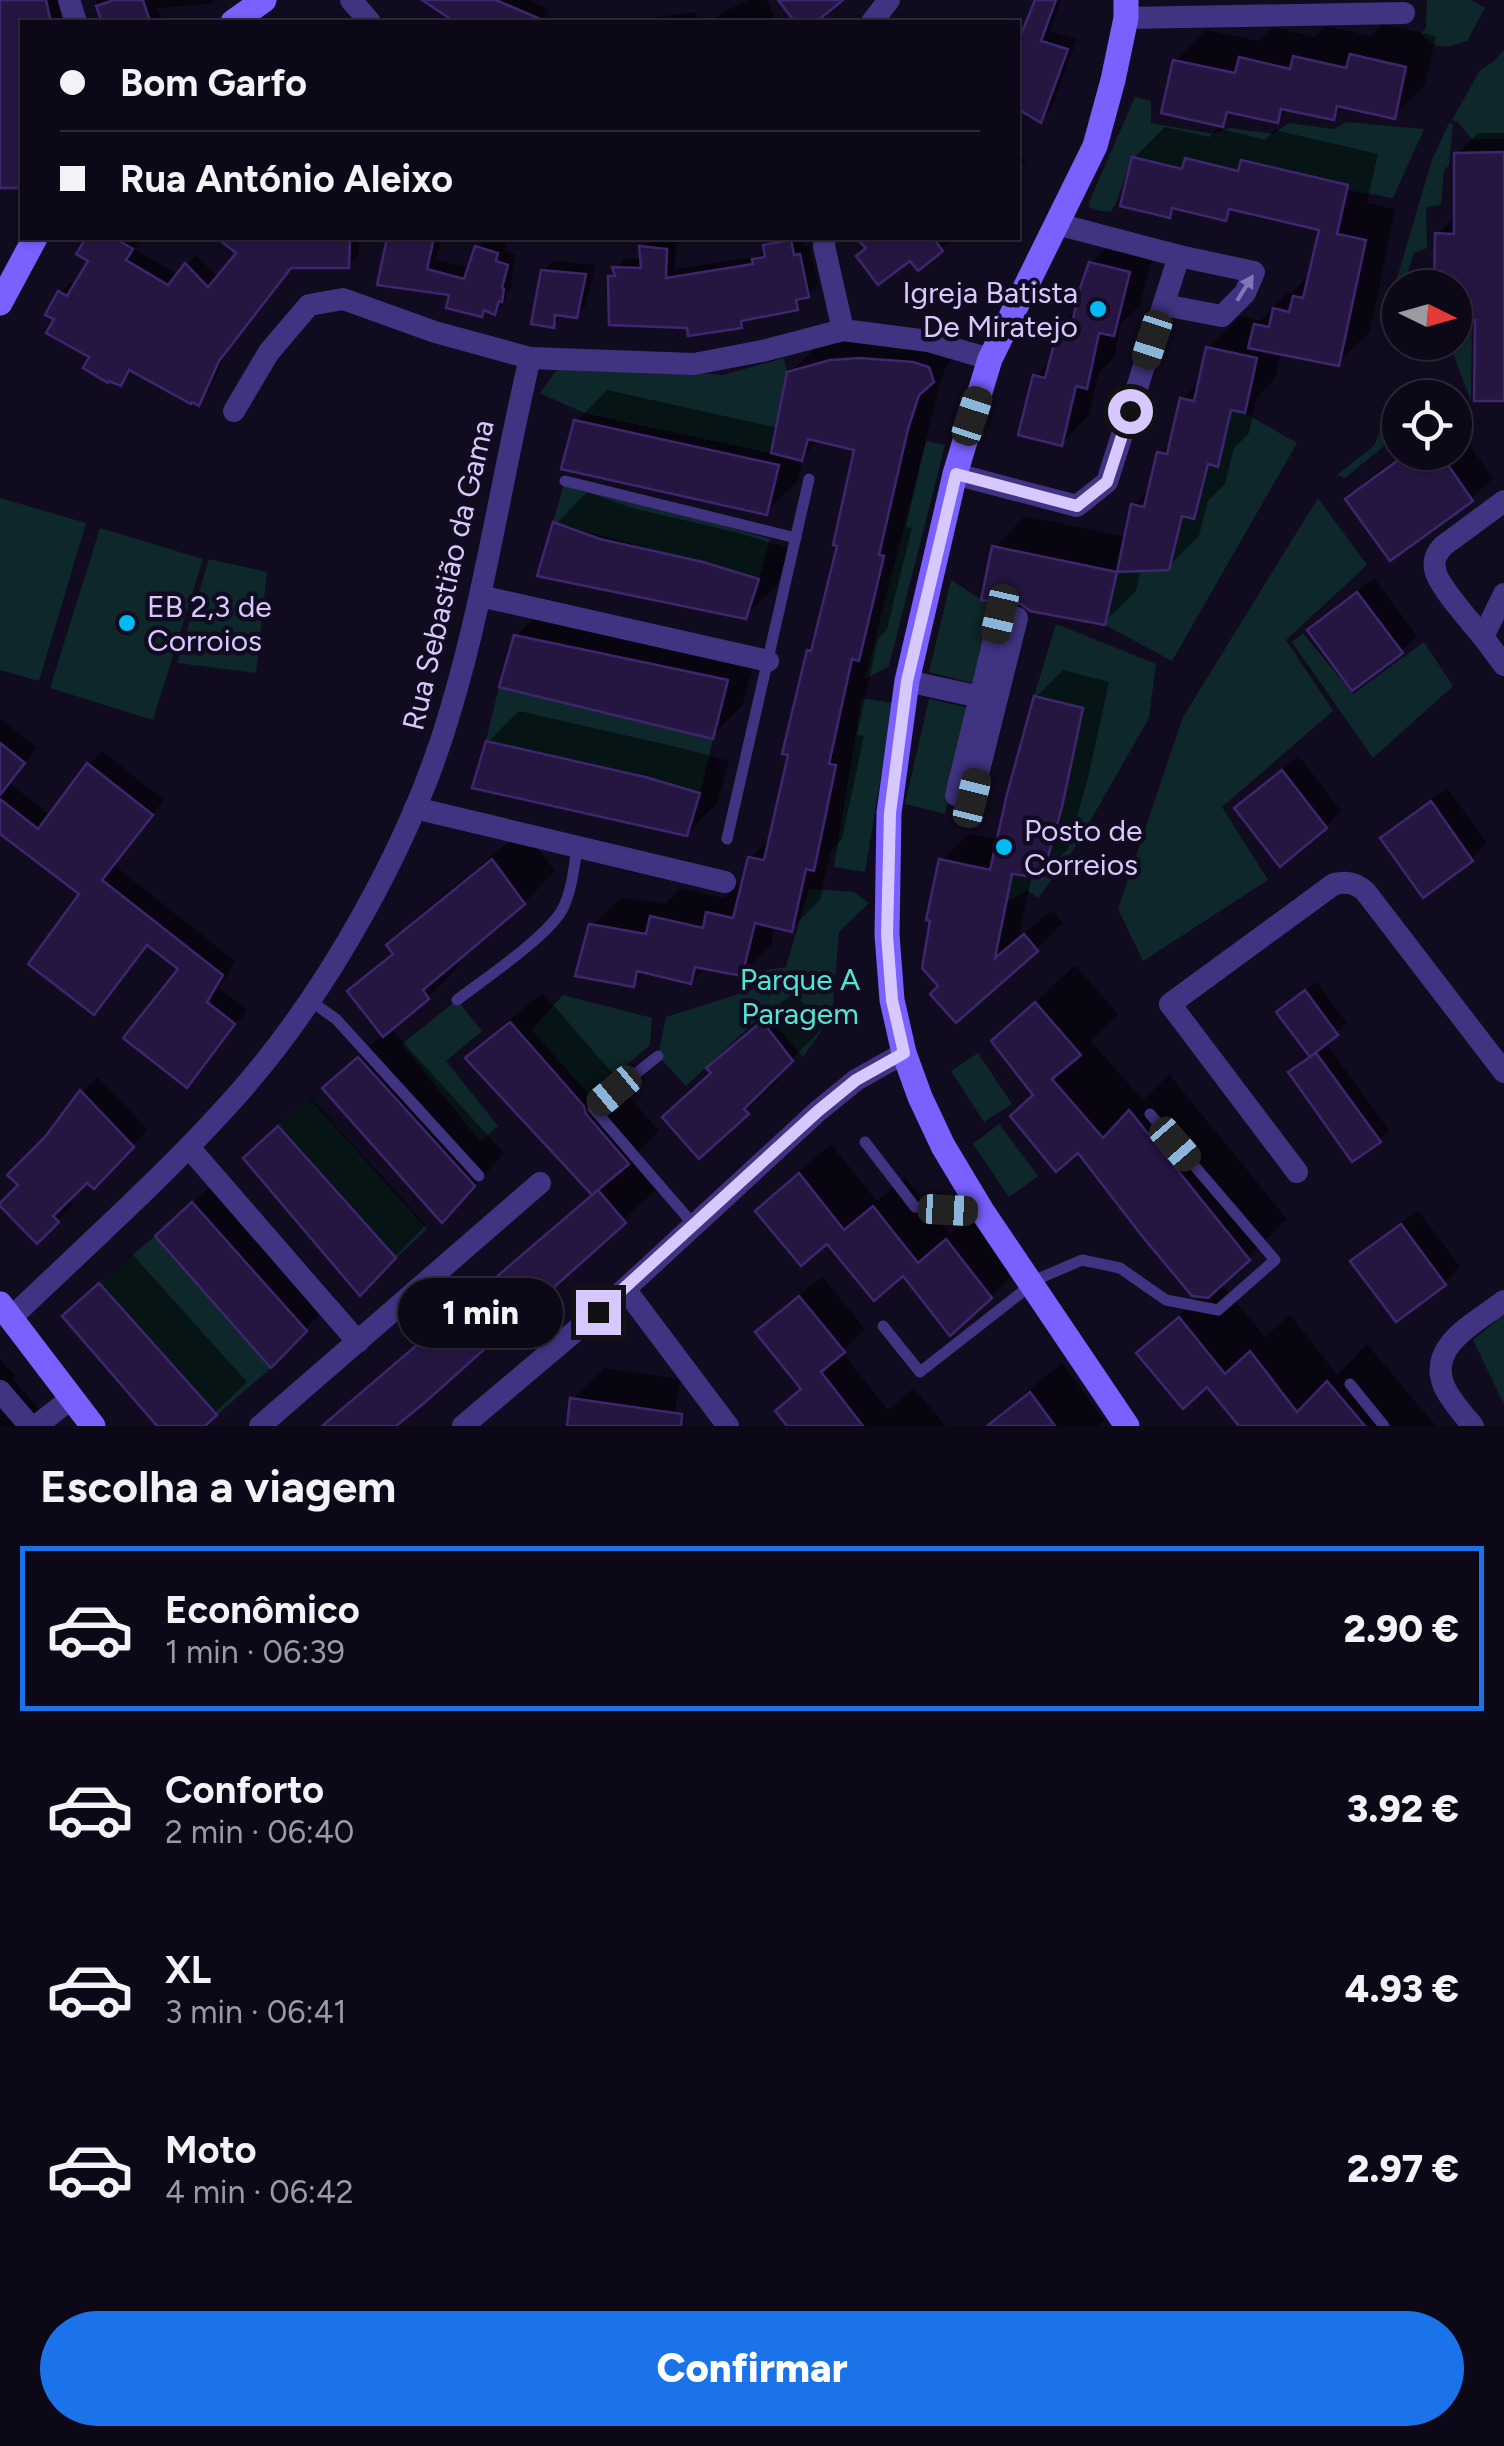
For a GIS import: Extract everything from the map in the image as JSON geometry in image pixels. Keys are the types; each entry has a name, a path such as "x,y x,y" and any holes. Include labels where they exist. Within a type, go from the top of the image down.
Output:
{"street":[{"path":"237,20 264,0"},
{"path":"351,0 368,20"},
{"path":"874,20 889,0"},
{"path":"1127,1426 982,1212 944,1146 904,1053 892,1000 887,935 890,813 907,681 956,474 990,359 1095,146 1126,9 1404,13"},
{"path":"1057,224 1254,272 1245,293 1222,316 1164,305"},
{"path":"0,303 34,240"},
{"path":"825,240 844,330"},
{"path":"956,474 1077,506 1107,482 1180,256"},
{"path":"234,411 270,352 310,305 343,298 434,332 530,358 694,364 844,330 928,340 990,359"},
{"name":"Rua Sebastião da Gama","path":"6,1310 190,1146 251,1078 309,1000 373,897 415,808 450,716 480,596 530,358"},
{"path":"1504,501 1443,546 1434,562 1438,578 1504,666"},
{"path":"1483,638 1504,594"},
{"path":"480,596 768,661"},
{"path":"1000,614 1017,618 972,798 956,795 980,697 1000,614"},
{"path":"907,681 980,697"},
{"path":"415,808 725,882"},
{"path":"1297,1172 1170,1004 1334,884 1356,884 1366,891 1504,1072"},
{"path":"463,1426 625,1289 856,1080 904,1053"},
{"path":"190,1146 358,1342"},
{"path":"260,1426 540,1183"},
{"path":"625,1289 728,1426"},
{"path":"1472,1426 1445,1390 1438,1369 1442,1352 1504,1301"},
{"path":"6,1310 93,1426"},
{"path":"0,1391 33,1426 72,1398"}],"lane":[{"path":"728,839 809,479"},
{"path":"565,482 796,538"},
{"path":"457,1000 545,930 562,910 577,848"},
{"path":"309,1000 336,1018 478,1176"},
{"path":"658,1056 593,1108 693,1224"},
{"path":"883,1326 920,1372 1040,1278 1082,1260 1120,1268 1166,1300 1218,1310 1275,1260 1150,1114"},
{"path":"865,1142 915,1208 982,1212"},
{"path":"1350,1384 1384,1426"}],"green space":[{"path":"1427,0 1471,0 1485,8 1467,41 1442,46 1421,33 1426,28"},
{"path":"1504,50 1504,139 1472,139 1452,120 1480,70"},
{"path":"1135,97 1151,101 1151,123 1214,134 1229,128 1273,134 1289,123 1334,129 1346,122 1424,129 1393,198 1185,158 1182,169 1132,157 1111,212 1100,211 1089,207 1089,202"},
{"path":"1449,123 1453,124 1441,205 1426,207 1427,248 1414,253 1408,270 1399,270 1432,160"},
{"path":"784,358 787,372 771,453 584,413 540,393 564,360 723,375"},
{"path":"1455,360 1472,360 1471,380 1463,380"},
{"path":"1231,410 1245,413 1297,443 1172,661 1105,625 1117,572 1182,516 1208,464 1218,466"},
{"path":"1382,426 1382,448 1345,478 1337,475 1374,446"},
{"path":"926,441 945,445 889,666 865,679"},
{"path":"565,481 770,539 759,579 553,522"},
{"name":"EB 2,3 de Corroios","path":"0,498 86,523 39,681 0,670"},
{"path":"1318,498 1367,565 1286,640 1333,711 1222,807 1268,880 1143,961 1118,909 1183,717"},
{"name":"EB 2,3 de Corroios","path":"100,528 203,559 153,720 50,688"},
{"name":"EB 2,3 de Corroios","path":"209,559 267,572 256,673 177,663"},
{"path":"951,580 991,606 972,683 929,672"},
{"path":"1056,624 1156,664 1149,718 1074,849 1038,898 1027,890 1007,902 1012,874 1042,878 1083,709 1034,696"},
{"path":"1303,633 1353,694 1424,642 1453,686 1373,758 1292,642"},
{"path":"499,687 713,739 700,793 486,741"},
{"path":"862,698 893,703 865,872 834,867"},
{"path":"929,699 970,708 945,814 905,804"},
{"name":"Parque A Paragem","path":"809,889 854,892 869,903 839,932 832,1016 803,1057 771,1020 769,1008 686,1086 658,1056 666,1017 764,986 769,999 766,970 786,967"},
{"path":"563,995 652,1018 650,1045 590,1096 532,1030"},
{"path":"457,1000 482,1031 446,1061 498,1126 480,1141 402,1044"},
{"path":"978,1053 1012,1104 984,1122 951,1071"},
{"path":"309,1098 427,1229 396,1258 278,1126"},
{"path":"999,1124 1038,1176 1009,1197 973,1144"},
{"path":"155,1236 271,1368 217,1415 99,1283"},
{"path":"1504,1315 1504,1404 1473,1340"}],"building":[{"path":"0,0 46,0 51,20 20,20 20,184 17,188 0,188"},
{"path":"114,0 143,0 149,20 101,20 96,6"},
{"path":"422,0 496,0 542,20 452,20"},
{"path":"778,0 843,0 818,20 793,20"},
{"path":"1035,0 1056,0 1041,41 1068,49 1041,123 1020,110 1020,37"},
{"path":"1350,54 1406,67 1395,119 1337,106 1334,120 1281,109 1278,123 1227,112 1223,127 1161,113 1173,60 1235,73 1239,57 1290,69 1293,56 1346,68"},
{"path":"1504,152 1504,401 1474,401 1472,270 1434,270 1435,233 1454,234 1454,153"},
{"path":"1132,157 1182,169 1185,158 1238,171 1241,160 1348,185 1337,234 1366,240 1339,366 1248,348 1254,324 1269,327 1273,308 1289,312 1293,296 1303,298 1319,230 1229,209 1226,221 1172,208 1170,218 1120,206"},
{"path":"85,240 117,240 133,249 126,260 168,285 185,263 208,287 236,253 220,240 350,240 349,268 291,268 219,361 199,406 129,370 121,386 108,383 83,368 89,357 46,333 54,319 45,315 58,291 67,296 88,261 76,254"},
{"path":"387,240 434,240 427,269 464,279 475,246 498,253 496,261 508,265 502,302 499,301 495,315 484,310 482,317 446,308 449,295 377,285"},
{"path":"791,240 794,255 800,254 809,297 796,300 798,310 741,321 742,328 688,336 687,328 609,325 608,276 615,276 612,267 641,268 639,246 667,249 666,278 753,264 752,259 765,257 763,245"},
{"path":"858,240 935,240 943,251 918,271 910,261 878,285 856,256 866,248"},
{"path":"1089,262 1130,272 1114,336 1099,333 1087,389 1076,386 1062,446 1018,435 1033,375 1045,378 1060,322 1072,325"},
{"path":"541,270 586,274 577,318 555,315 554,328 531,324"},
{"path":"1206,347 1257,358 1245,413 1231,410 1218,467 1208,464 1194,519 1182,516 1169,570 1117,572 1131,504 1144,507 1157,452 1167,454 1180,398 1194,401"},
{"path":"860,358 929,367 934,382 919,395 908,429 879,555 884,556 859,661 852,659 829,764 836,765 814,871 806,869 792,932 755,923 742,976 695,967 691,984 637,971 634,987 575,976 589,924 646,934 650,916 703,928 706,912 733,918 748,857 764,860 788,755 782,754 837,546 833,545 854,450 808,439 802,461 771,453 787,372 830,360"},
{"path":"574,420 779,465 767,515 561,469"},
{"path":"1384,470 1451,470 1473,501 1390,561 1345,499"},
{"path":"553,522 600,539 759,579 746,619 537,576"},
{"path":"992,546 1117,572 1105,625 1030,611 1003,599 981,600"},
{"path":"1357,592 1403,653 1352,691 1307,630"},
{"path":"514,635 728,680 713,739 499,687"},
{"path":"1034,696 1083,708 1042,878 1012,874 995,958 1024,934 1038,951 956,1023 930,994 938,986 922,968 930,921 926,920 939,859 990,870"},
{"path":"486,741 700,793 687,836 472,788"},
{"path":"0,743 25,763 0,795"},
{"path":"87,763 153,815 102,880 223,975 207,1002 235,1024 187,1088 123,1038 178,969 147,945 94,1015 28,964 79,894 0,834 0,799 38,829"},
{"path":"1282,770 1327,828 1280,867 1234,808"},
{"path":"1431,801 1473,861 1423,898 1380,838"},
{"path":"492,859 525,904 423,990 429,999 383,1037 347,991 393,954 386,945"},
{"path":"1305,990 1338,1035 1311,1056 1316,1053 1381,1142 1352,1162 1288,1072 1310,1057 1276,1012"},
{"path":"1035,1002 1081,1055 1052,1079 1103,1138 1129,1110 1250,1260 1208,1298 1192,1296 1078,1153 1056,1172 1010,1116 1033,1095 991,1041"},
{"path":"762,1021 793,1061 744,1109 749,1114 699,1159 662,1117 711,1073 706,1068"},
{"path":"510,1022 629,1164 592,1195 465,1058"},
{"path":"358,1057 475,1186 442,1223 322,1088"},
{"path":"80,1090 134,1147 94,1189 87,1183 53,1216 59,1222 37,1244 0,1206 18,1185 7,1175 45,1137"},
{"path":"278,1126 396,1258 360,1296 243,1158"},
{"path":"799,1173 844,1230 873,1206 918,1263 946,1239 992,1298 950,1336 903,1276 874,1301 827,1244 801,1266 755,1211"},
{"path":"598,1190 626,1223 423,1404 396,1426 322,1426"},
{"path":"192,1202 307,1331 271,1368 155,1236"},
{"path":"1401,1224 1446,1285 1396,1322 1350,1261"},
{"path":"99,1283 217,1415 205,1426 157,1426 62,1316"},
{"path":"799,1296 845,1352 821,1372 863,1426 787,1426 775,1411 801,1389 755,1332"},
{"path":"1179,1317 1225,1374 1250,1351 1297,1412 1327,1381 1365,1426 1239,1426 1207,1387 1183,1409 1136,1353"},
{"path":"1030,1392 1055,1426 987,1426"},
{"path":"570,1398 682,1414 681,1426 567,1426"}],"place":[{"name":"Igreja Batista De Miratejo","path":"1098,309"},
{"name":"EB 2,3 de Corroios","path":"127,623"},
{"name":"Posto de Correios","path":"1004,847"}],"route":[{"path":"598,1312 818,1111 856,1080 904,1053 892,1000 887,935 890,813 907,681 956,474 1077,506 1107,482 1130,411"}]}
